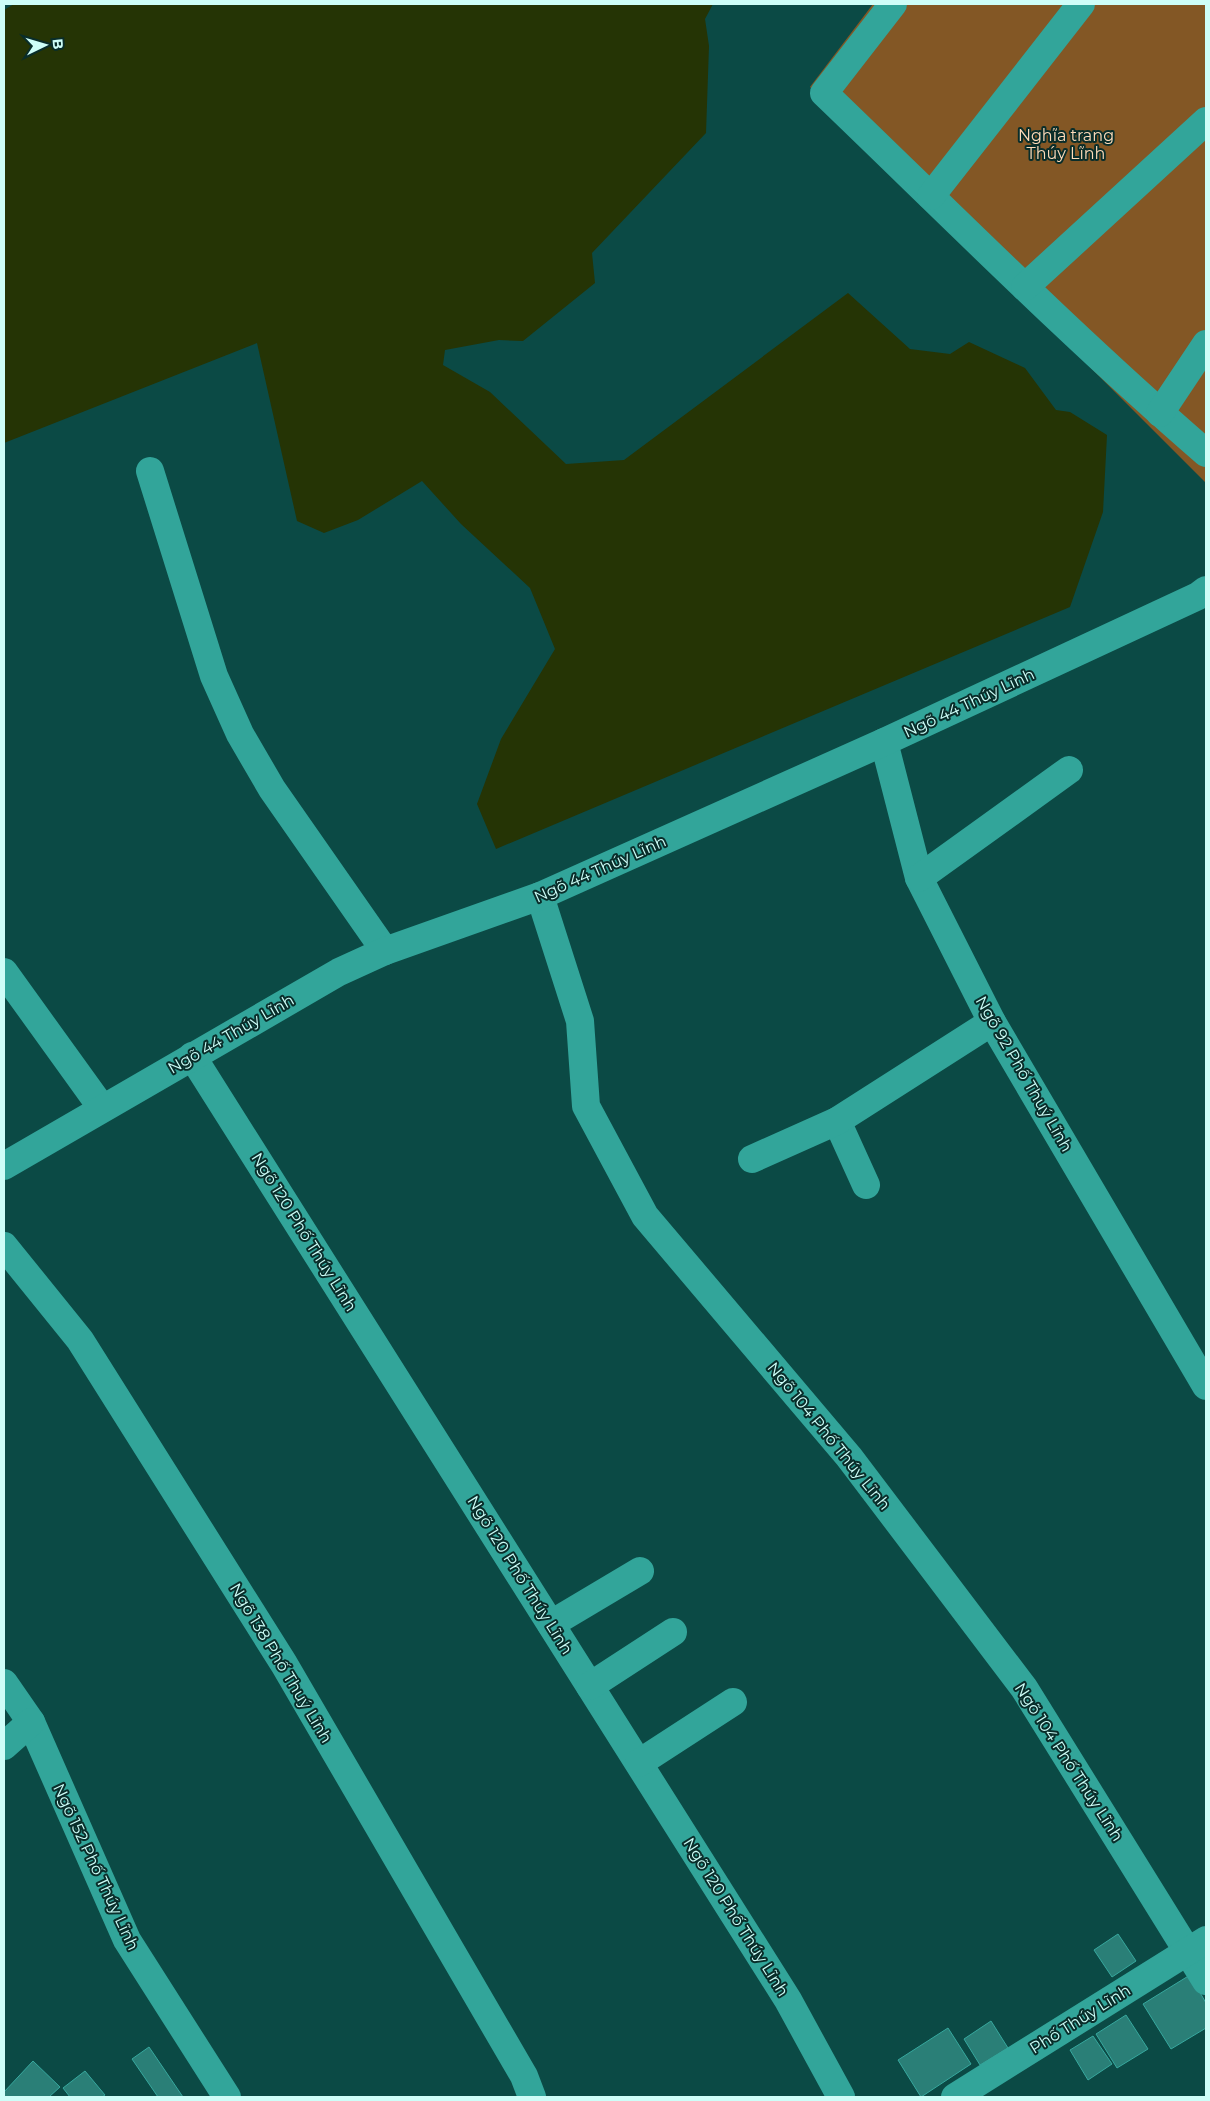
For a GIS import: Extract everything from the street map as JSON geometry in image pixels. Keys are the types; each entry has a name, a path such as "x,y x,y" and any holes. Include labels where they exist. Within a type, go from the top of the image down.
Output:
{"street":[{"path":"894,4 824,93 1025,287 1160,413 1206,453"},
{"path":"931,196 1080,4"},
{"path":"1025,287 1206,121"},
{"path":"1160,413 1206,344"},
{"path":"150,471 214,676 240,734 272,789 385,951"},
{"name":"Ngõ 44 Thúy Lĩnh","path":"4,1166 339,972 385,951 540,896 884,742 1198,596 1206,590"},
{"name":"Ngõ 92 Phố Thuý Lĩnh","path":"884,742 919,878 992,1022 1206,1386"},
{"path":"919,878 1069,770"},
{"name":"Ngõ 104 Phố Thúy Lĩnh","path":"540,896 580,1020 586,1106 645,1216 850,1457 1024,1688 1198,1945 1206,1981"},
{"path":"4,972 102,1108"},
{"path":"752,1159 836,1121 992,1022"},
{"name":"Ngõ 120 Phố Thúy Lĩnh","path":"192,1056 788,2000 841,2097"},
{"path":"836,1121 866,1185"},
{"name":"Ngõ 138 Phố Thuý Lĩnh","path":"4,1246 80,1340 278,1656 524,2076 532,2097"},
{"path":"551,1624 640,1570"},
{"path":"590,1686 673,1632"},
{"name":"Ngõ 152 Phố Thúy Lĩnh","path":"4,1683 31,1722 127,1940 227,2097"},
{"path":"639,1763 733,1702"},
{"path":"4,1746 31,1722"},
{"name":"Phố Thúy Lĩnh","path":"971,2093 1198,1945"}],"green space":[{"name":"Nghĩa trang Thúy Lĩnh","path":"873,4 1206,4 1206,483 810,87"}],"shaded area":[{"path":"14,4 713,4 705,19 709,46 706,133 592,253 595,283 523,341 499,340 445,350 443,365 490,392 566,464 624,460 848,293 910,349 950,354 969,342 1025,368 1056,410 1070,412 1107,435 1103,512 1070,607 496,849 477,804 501,739 555,649 530,588 461,524 422,481 358,520 324,533 297,521 257,343 4,443 4,10"}],"building":[{"path":"1118,1934 1136,1961 1112,1977 1094,1950"},
{"path":"1190,1975 1206,2003 1206,2028 1171,2049 1143,2004"},
{"path":"1126,2015 1148,2049 1117,2068 1096,2034"},
{"path":"991,2021 1008,2048 980,2065 964,2039"},
{"path":"948,2028 971,2064 921,2097 898,2060"},
{"path":"1093,2036 1112,2064 1088,2080 1070,2050"},
{"path":"149,2047 183,2097 158,2097 132,2059"},
{"path":"33,2061 60,2087 49,2097 4,2097 4,2092"},
{"path":"85,2071 105,2095 102,2097 70,2097 63,2088"}]}
